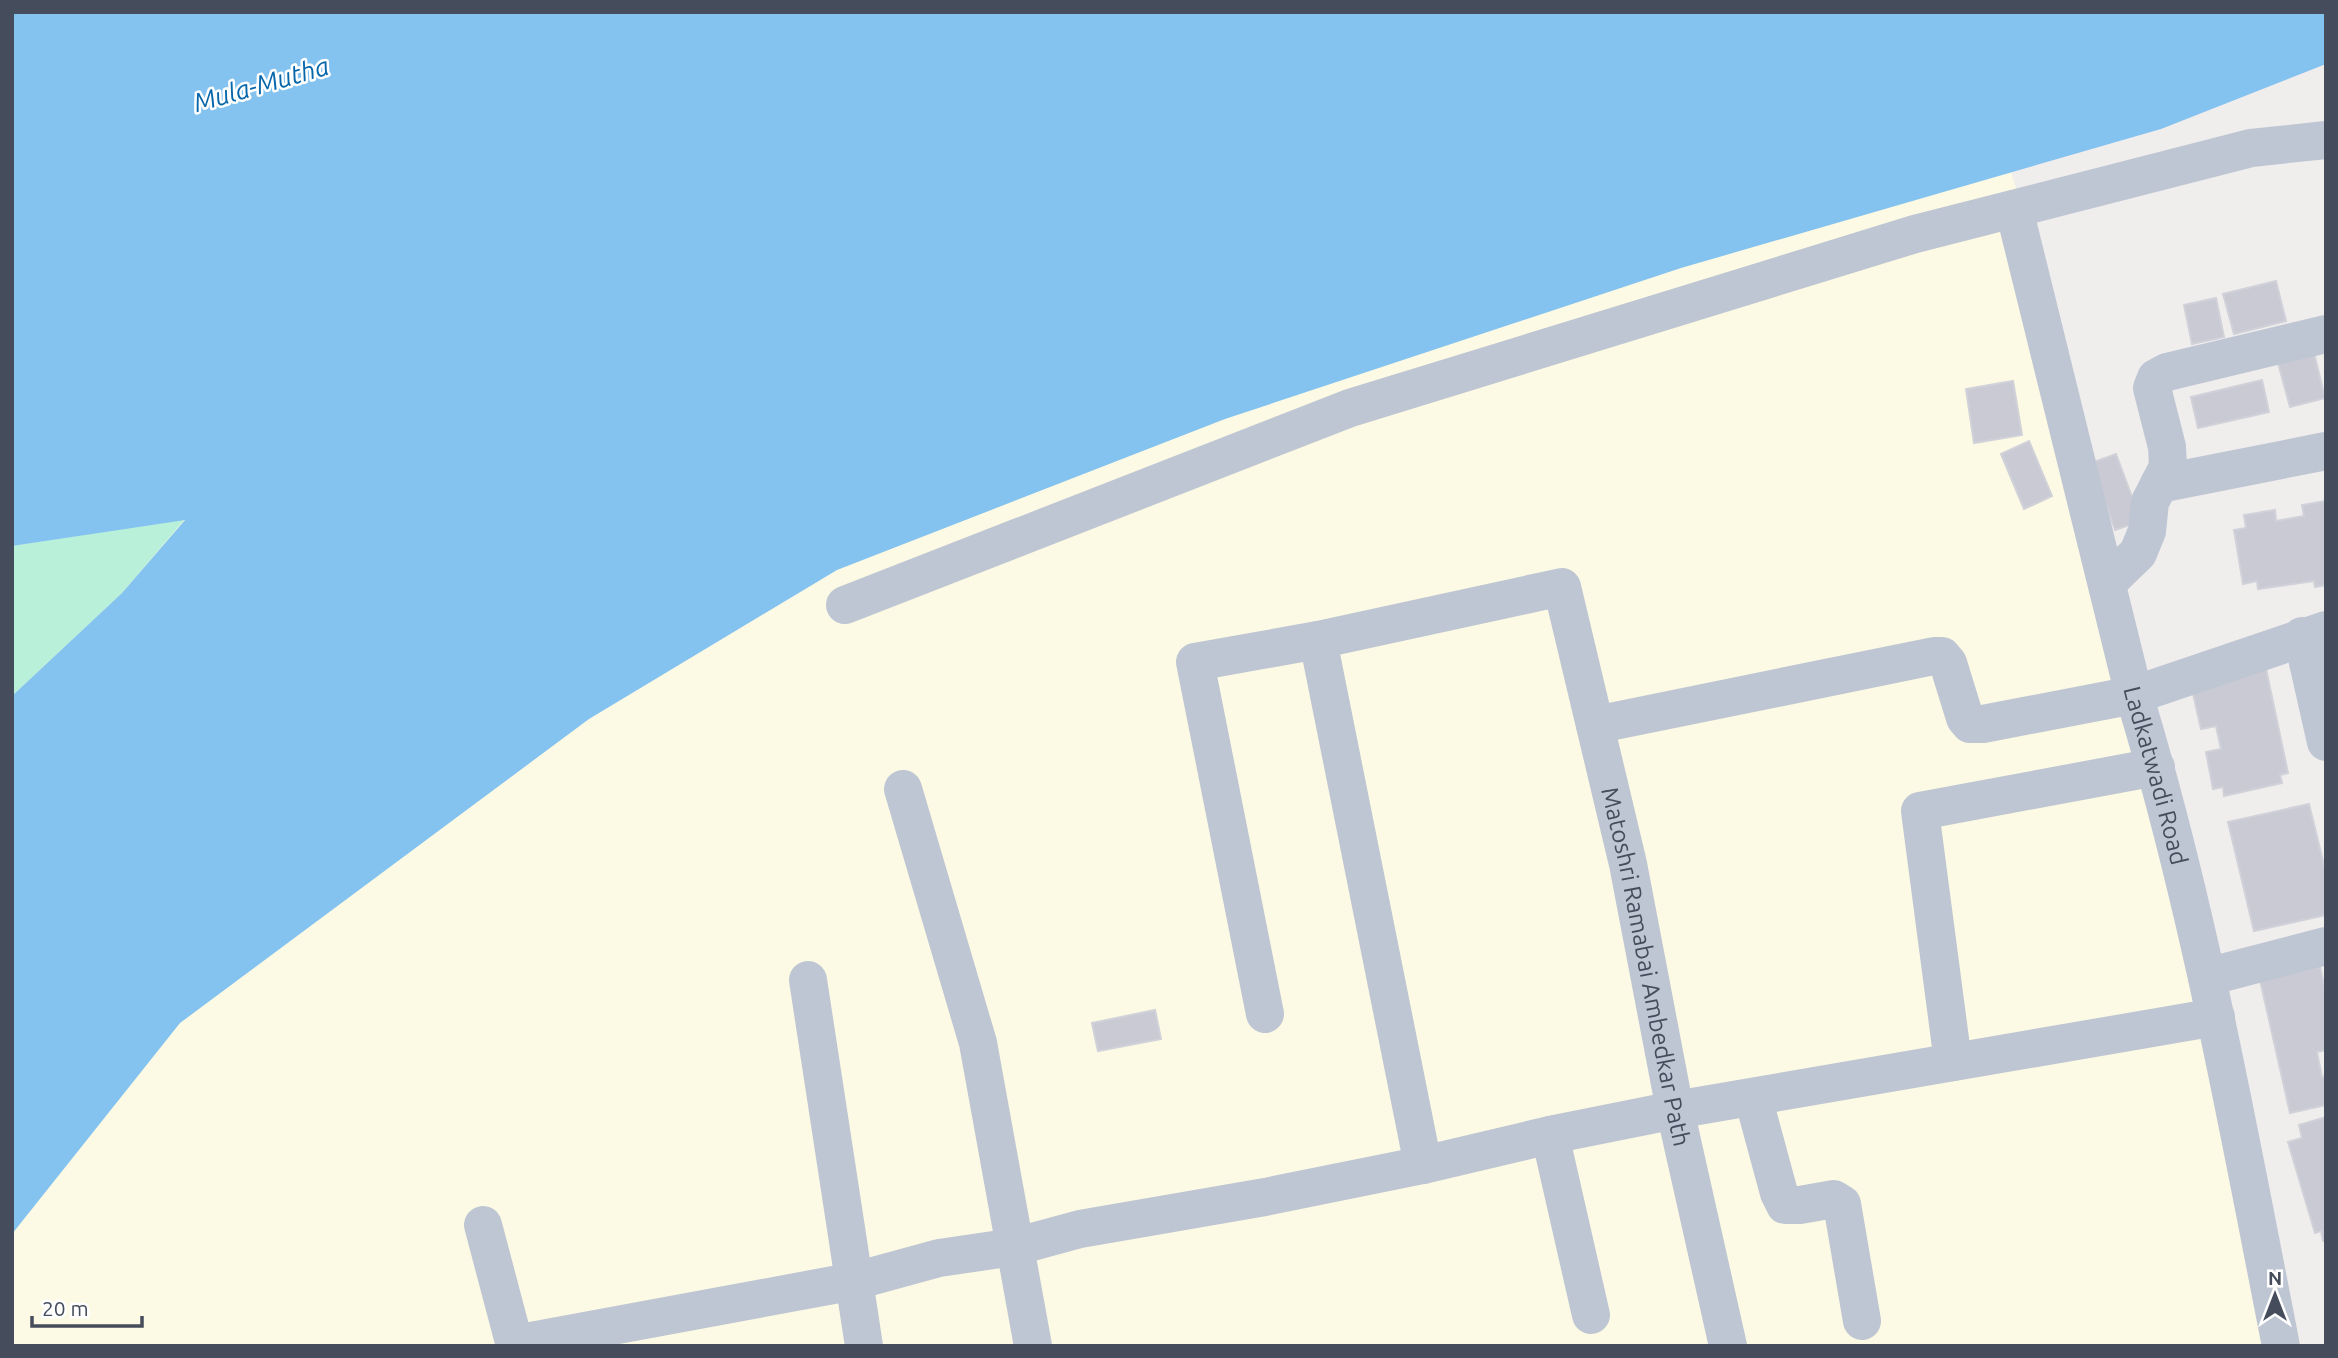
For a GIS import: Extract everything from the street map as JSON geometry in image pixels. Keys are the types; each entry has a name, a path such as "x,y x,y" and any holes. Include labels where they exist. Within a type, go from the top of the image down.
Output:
{"street":[{"path":"845,605 1350,408 1915,234 2251,148 2326,140"},
{"name":"Ladkatwadi Road","path":"2014,209 2207,977 2281,1346"},
{"path":"2108,582 2138,553 2147,530 2150,502 2168,467 2167,447 2152,388 2156,378 2167,372 2326,334"},
{"path":"2159,484 2326,451"},
{"name":"Matoshri Ramabai Ambedkar Path","path":"1318,640 1562,587 1628,864 1675,1110 1728,1346"},
{"path":"1595,725 1934,656 1942,656 1948,663 1965,718 1970,724 2134,695 2314,633 2326,742"},
{"path":"1265,1014 1195,662 1318,640 1423,1165"},
{"path":"1953,1062 1920,811 2156,767"},
{"path":"903,789 978,1043 1033,1346"},
{"path":"2207,977 2326,946"},
{"path":"808,980 864,1346"},
{"path":"482,1225 515,1345 855,1281 939,1258 1014,1247 1080,1229 1265,1198 1675,1110 2216,1017"},
{"path":"1752,1097 1779,1193 1785,1205 1834,1199 1842,1204 1862,1321"},
{"path":"1550,1135 1591,1315"}],"shaded area":[{"path":"1961,12 2016,188 2301,1346 12,1346 12,460"}],"green space":[{"path":"185,519 122,593 12,696 12,546"}],"water":[{"name":"Mula-Mutha","path":"12,12 2326,12 2326,64 2161,129 1681,268 1225,419 837,570 589,719 180,1023 12,1234 12,696 122,593 185,520 12,546"}],"building":[{"path":"2276,281 2286,321 2234,334 2223,294"},
{"path":"2216,298 2224,337 2192,344 2184,305"},
{"path":"2314,353 2325,398 2290,407 2278,363"},
{"path":"2262,380 2269,412 2198,428 2191,397"},
{"path":"2013,381 2022,435 1974,443 1966,389"},
{"path":"2029,441 2052,496 2024,509 2001,454"},
{"path":"2116,454 2141,521 2115,530 2091,463"},
{"path":"2326,501 2326,585 2315,587 2314,581 2258,589 2257,581 2243,584 2234,530 2246,528 2244,515 2275,510 2276,521 2304,516 2302,505"},
{"path":"2265,664 2288,773 2280,775 2282,783 2224,796 2223,787 2213,789 2206,752 2221,749 2216,726 2201,729 2192,689"},
{"path":"2309,804 2326,873 2326,915 2254,931 2228,822"},
{"path":"2320,967 2326,993 2326,1050 2317,1052 2322,1077 2326,1076 2326,1105 2290,1113 2260,980"},
{"path":"1155,1010 1161,1039 1098,1051 1092,1023"},
{"path":"2326,1117 2326,1240 2323,1241 2321,1231 2315,1233 2288,1142 2302,1138 2299,1125"}]}
